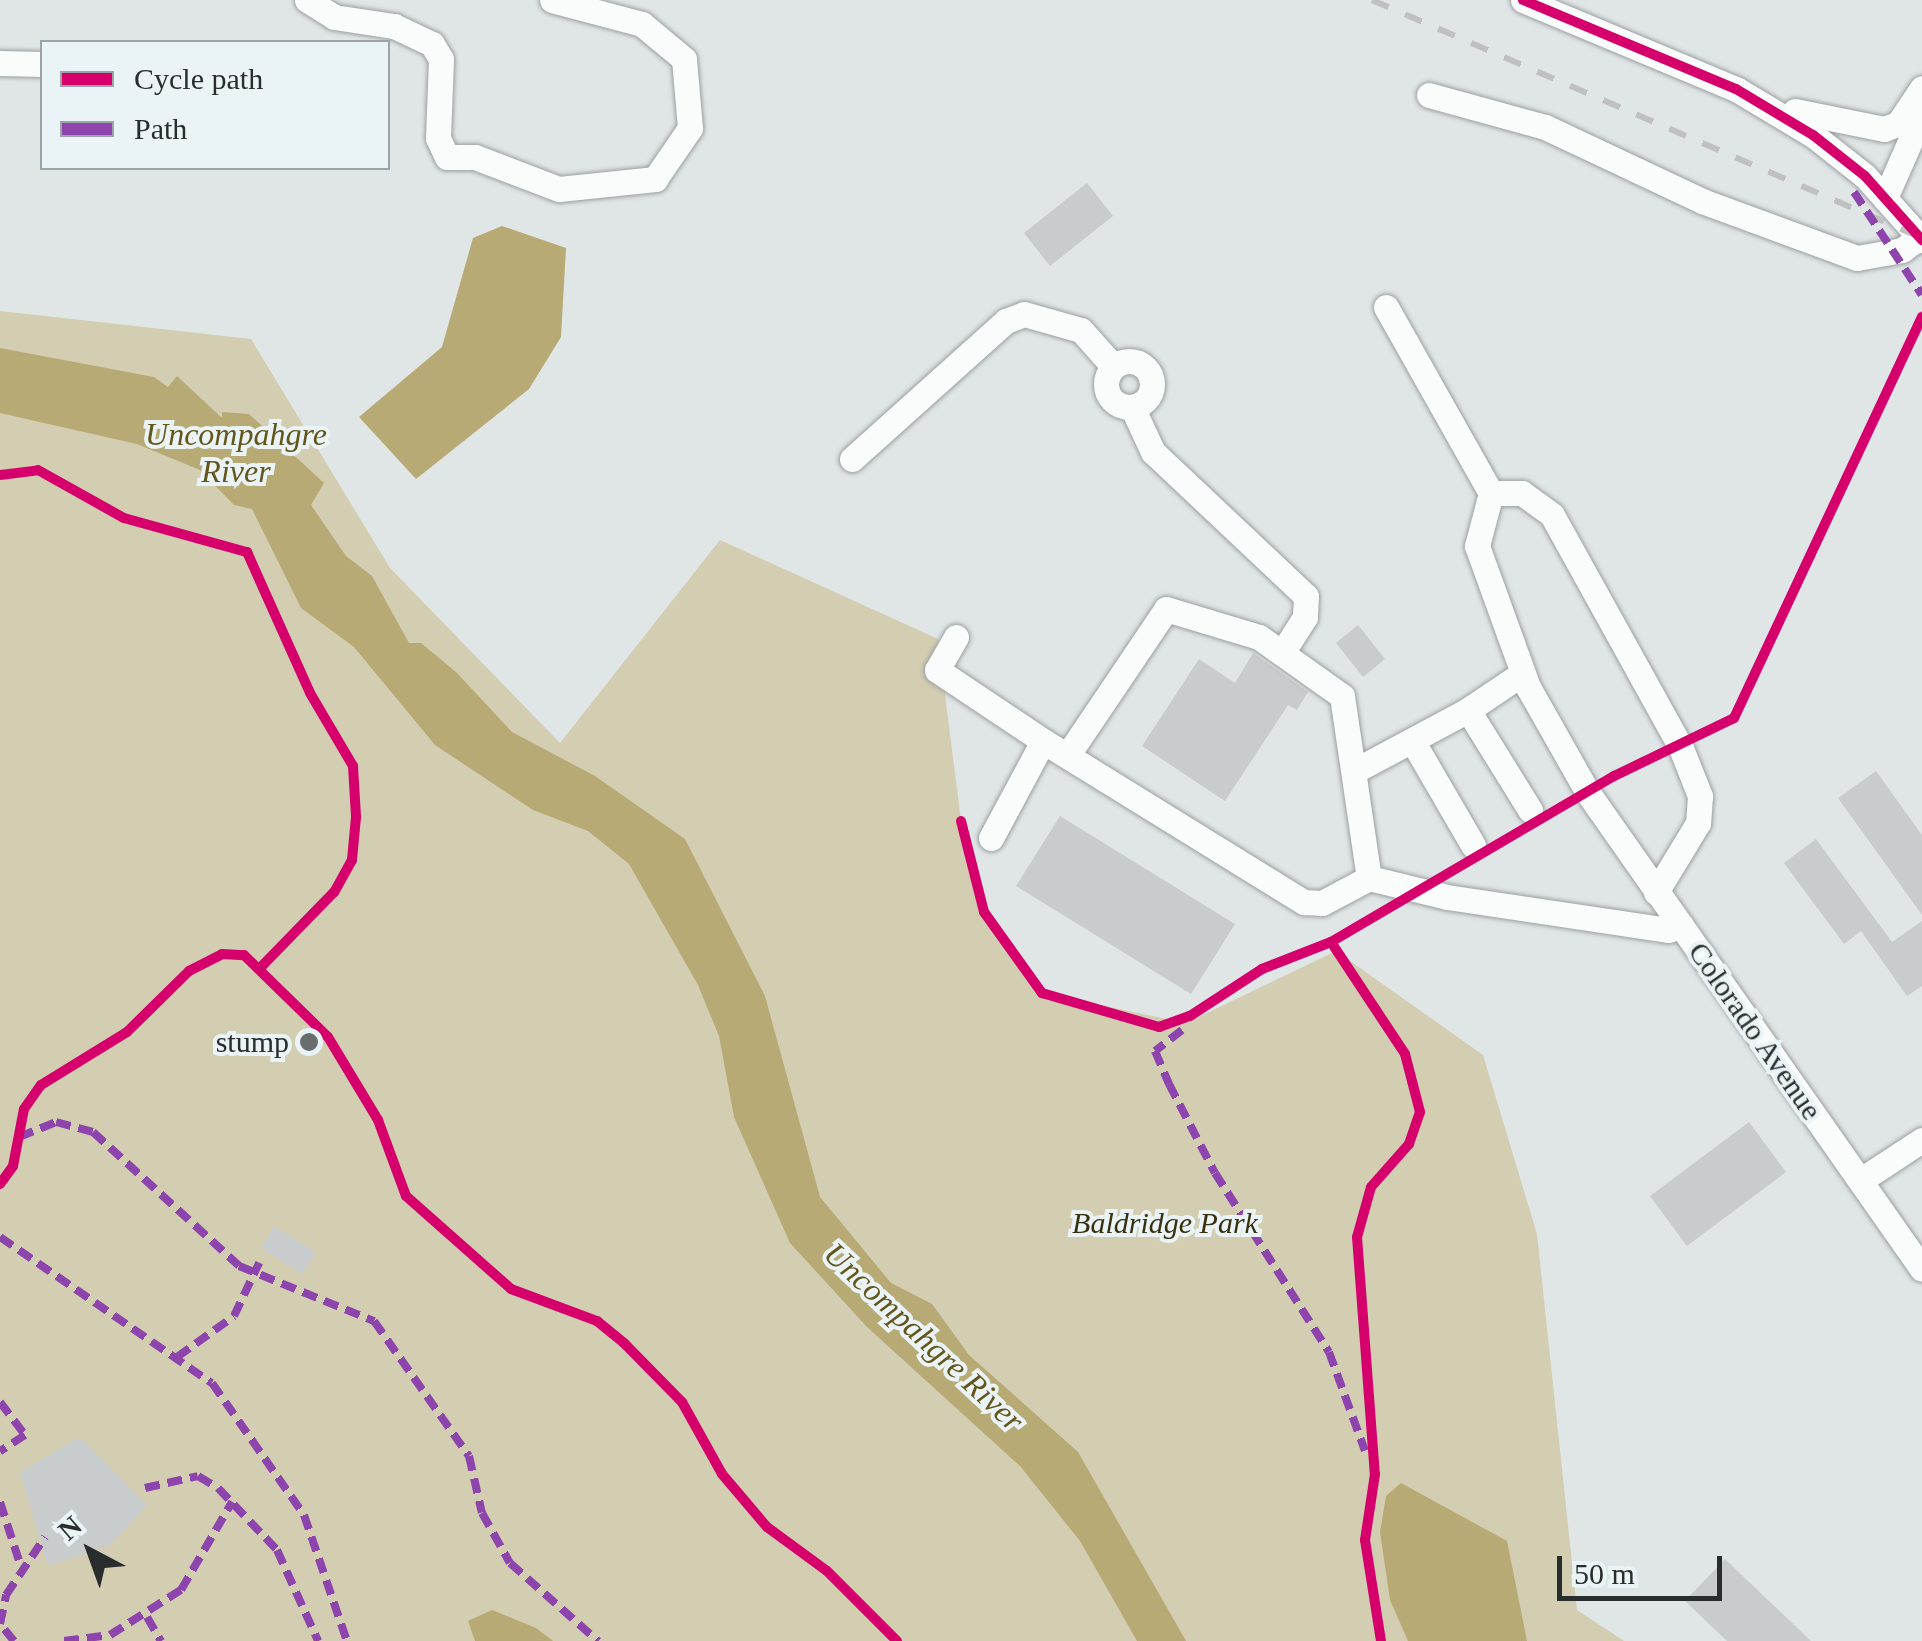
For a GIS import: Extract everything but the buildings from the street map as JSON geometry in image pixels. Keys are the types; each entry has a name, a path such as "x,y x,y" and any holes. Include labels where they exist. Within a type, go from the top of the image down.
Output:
{"street":[{"path":"307,0 334,17 394,26 432,44 442,60 438,138 447,157 475,157 559,189 655,179 690,128 684,60 642,24 552,0"},
{"path":"1524,0 1736,89 1870,130 1898,124 1922,88"},
{"path":"0,63 40,64"},
{"path":"1429,95 1545,127 1702,201 1857,258 1902,250 1921,238 1885,198 1814,135 1736,89"},
{"path":"1885,198 1922,114"},
{"path":"1386,306 1491,493 1522,492 1552,515 1681,748 1700,796 1698,823 1656,892"},
{"path":"852,459 1006,321 1024,314 1081,330 1114,366 1136,361 1152,378 1150,394 1132,407 1153,452 1306,596 1306,617 1282,653"},
{"name":"Colorado Avenue","path":"1491,493 1477,523 1477,546 1523,673 1588,794 1922,1268"},
{"path":"1067,756 1166,610 1259,637 1342,696 1358,770 1369,878"},
{"path":"956,637 936,670 1304,902 1322,903 1369,878 1447,897 1668,930 1681,926"},
{"path":"1358,770 1468,710 1523,673"},
{"path":"1468,710 1530,810"},
{"path":"991,838 1043,741"},
{"path":"1413,742 1473,845"},
{"path":"1860,1180 1922,1140"}],"green space":[{"name":"Baldridge Park","path":"0,311 251,339 390,568 560,743 720,540 938,639 961,821 984,912 1047,994 1186,1023 1336,951 1483,1055 1537,1234 1577,1610 1624,1641 0,1641"}],"water":[{"path":"502,226 566,248 561,337 529,389 416,479 359,417 442,347 473,238"},
{"name":"Uncompahgre River","path":"0,348 154,377 168,387 177,376 222,418 222,412 249,414 324,483 311,505 346,556 372,576 409,643 421,643 456,672 512,732 595,776 685,839 765,996 820,1197 891,1283 932,1304 969,1355 1078,1452 1186,1641 1137,1641 1080,1541 1020,1466 867,1327 790,1243 734,1117 719,1036 698,985 629,864 588,831 533,810 435,745 354,647 301,608 252,509 234,505 200,470 137,444 0,413"},
{"path":"1401,1483 1507,1541 1527,1641 1408,1641 1390,1600 1380,1532 1386,1496"},
{"path":"492,1610 536,1628 553,1641 475,1641 468,1621"}],"railway":[{"path":"1372,0 1922,238"}],"marked path":[{"path":"1854,192 1922,295"},
{"path":"1182,1030 1155,1051 1169,1084 1215,1173 1329,1352 1365,1451"},
{"path":"19,1137 56,1122 93,1132 239,1266 374,1321 469,1456 482,1513 510,1563 598,1641"},
{"path":"0,1237 212,1383 304,1515 347,1641"},
{"path":"177,1357 234,1316 259,1263"},
{"path":"0,1402 25,1435 0,1451"},
{"path":"145,1488 198,1476 218,1488 277,1550 318,1641"},
{"path":"0,1502 20,1564"},
{"path":"64,1641 110,1635 181,1590 232,1502"},
{"path":"14,1641 0,1624 6,1595 45,1537"},
{"path":"147,1617 161,1641"}],"cycle path":[{"path":"1523,0 1736,89 1813,135 1865,176 1922,240"},
{"path":"961,821 984,912 1042,993 1159,1027 1190,1016 1262,969 1331,942 1614,776 1734,718 1922,317"},
{"path":"0,475 38,470 124,518 247,552 310,693 353,766 356,817 352,860 334,892 261,967"},
{"path":"1331,942 1405,1054 1420,1112 1409,1144 1371,1187 1357,1237 1375,1474 1365,1540 1381,1641"},
{"path":"0,1184 13,1166 24,1109 41,1085 127,1032 189,971 222,954 244,955 328,1037 378,1120 406,1196 511,1289 597,1321 624,1343 682,1402 722,1474 767,1527 827,1571 897,1641"}],"place":[{"name":"stump","path":"309,1042"}]}
